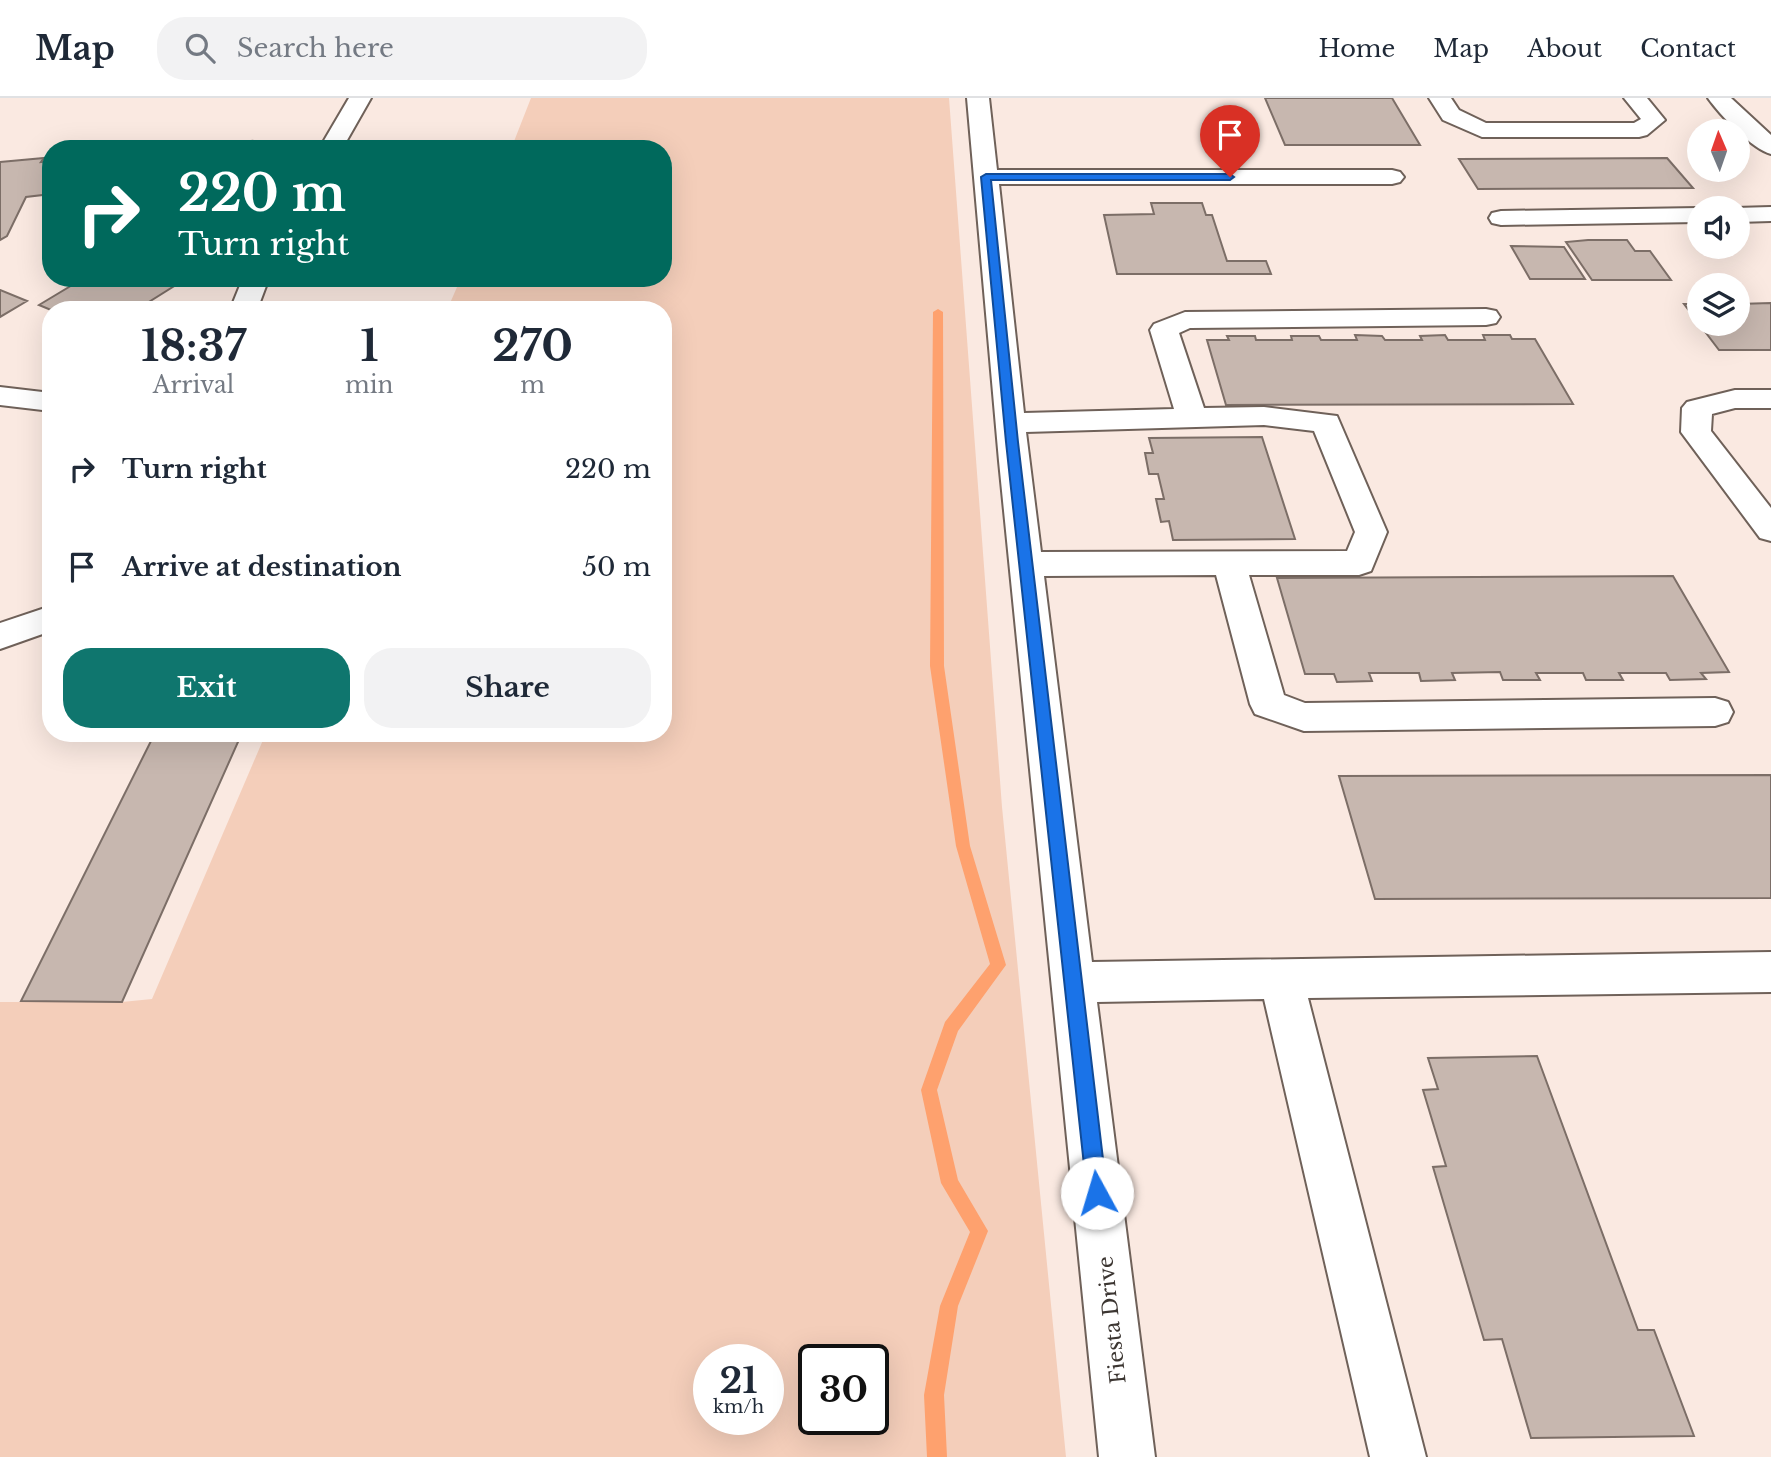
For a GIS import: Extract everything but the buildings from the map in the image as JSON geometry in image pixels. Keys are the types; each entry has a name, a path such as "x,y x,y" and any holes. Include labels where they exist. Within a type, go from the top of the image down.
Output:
{"street":[{"path":"335,140 360,98"},
{"name":"Fiesta Drive","path":"978,98 1010,424 1127,1457"},
{"path":"1440,98 1451,115 1482,130 1639,130 1654,120 1634,98"},
{"path":"1719,98 1771,147"},
{"path":"986,177 1392,177"},
{"path":"1750,215 1771,214"},
{"path":"1501,218 1687,215"},
{"path":"1192,418 1164,330 1185,320 1486,317"},
{"path":"0,396 42,401"},
{"path":"1771,399 1735,399 1697,408 1696,432 1771,530"},
{"path":"1010,424 1264,416 1326,423 1371,532 1359,563 1026,565"},
{"path":"1228,564 1268,704 1304,717 1715,712"},
{"path":"0,636 42,621"},
{"path":"1073,982 1771,972"},
{"path":"1281,978 1398,1457"}],"shaded area":[{"path":"531,98 949,98 1002,807 1066,1457 0,1457 0,1002 122,1002 152,999 262,742 672,742 672,301 451,301 457,287 672,287 672,140 515,140"}],"waterway":[{"path":"937,1457 934,1395 949,1306 979,1231 950,1183 929,1090 951,1027 998,965 963,846 937,666 938,312"}],"route":[{"path":"1097,1193 1012,442 986,177 1230,177"}]}
